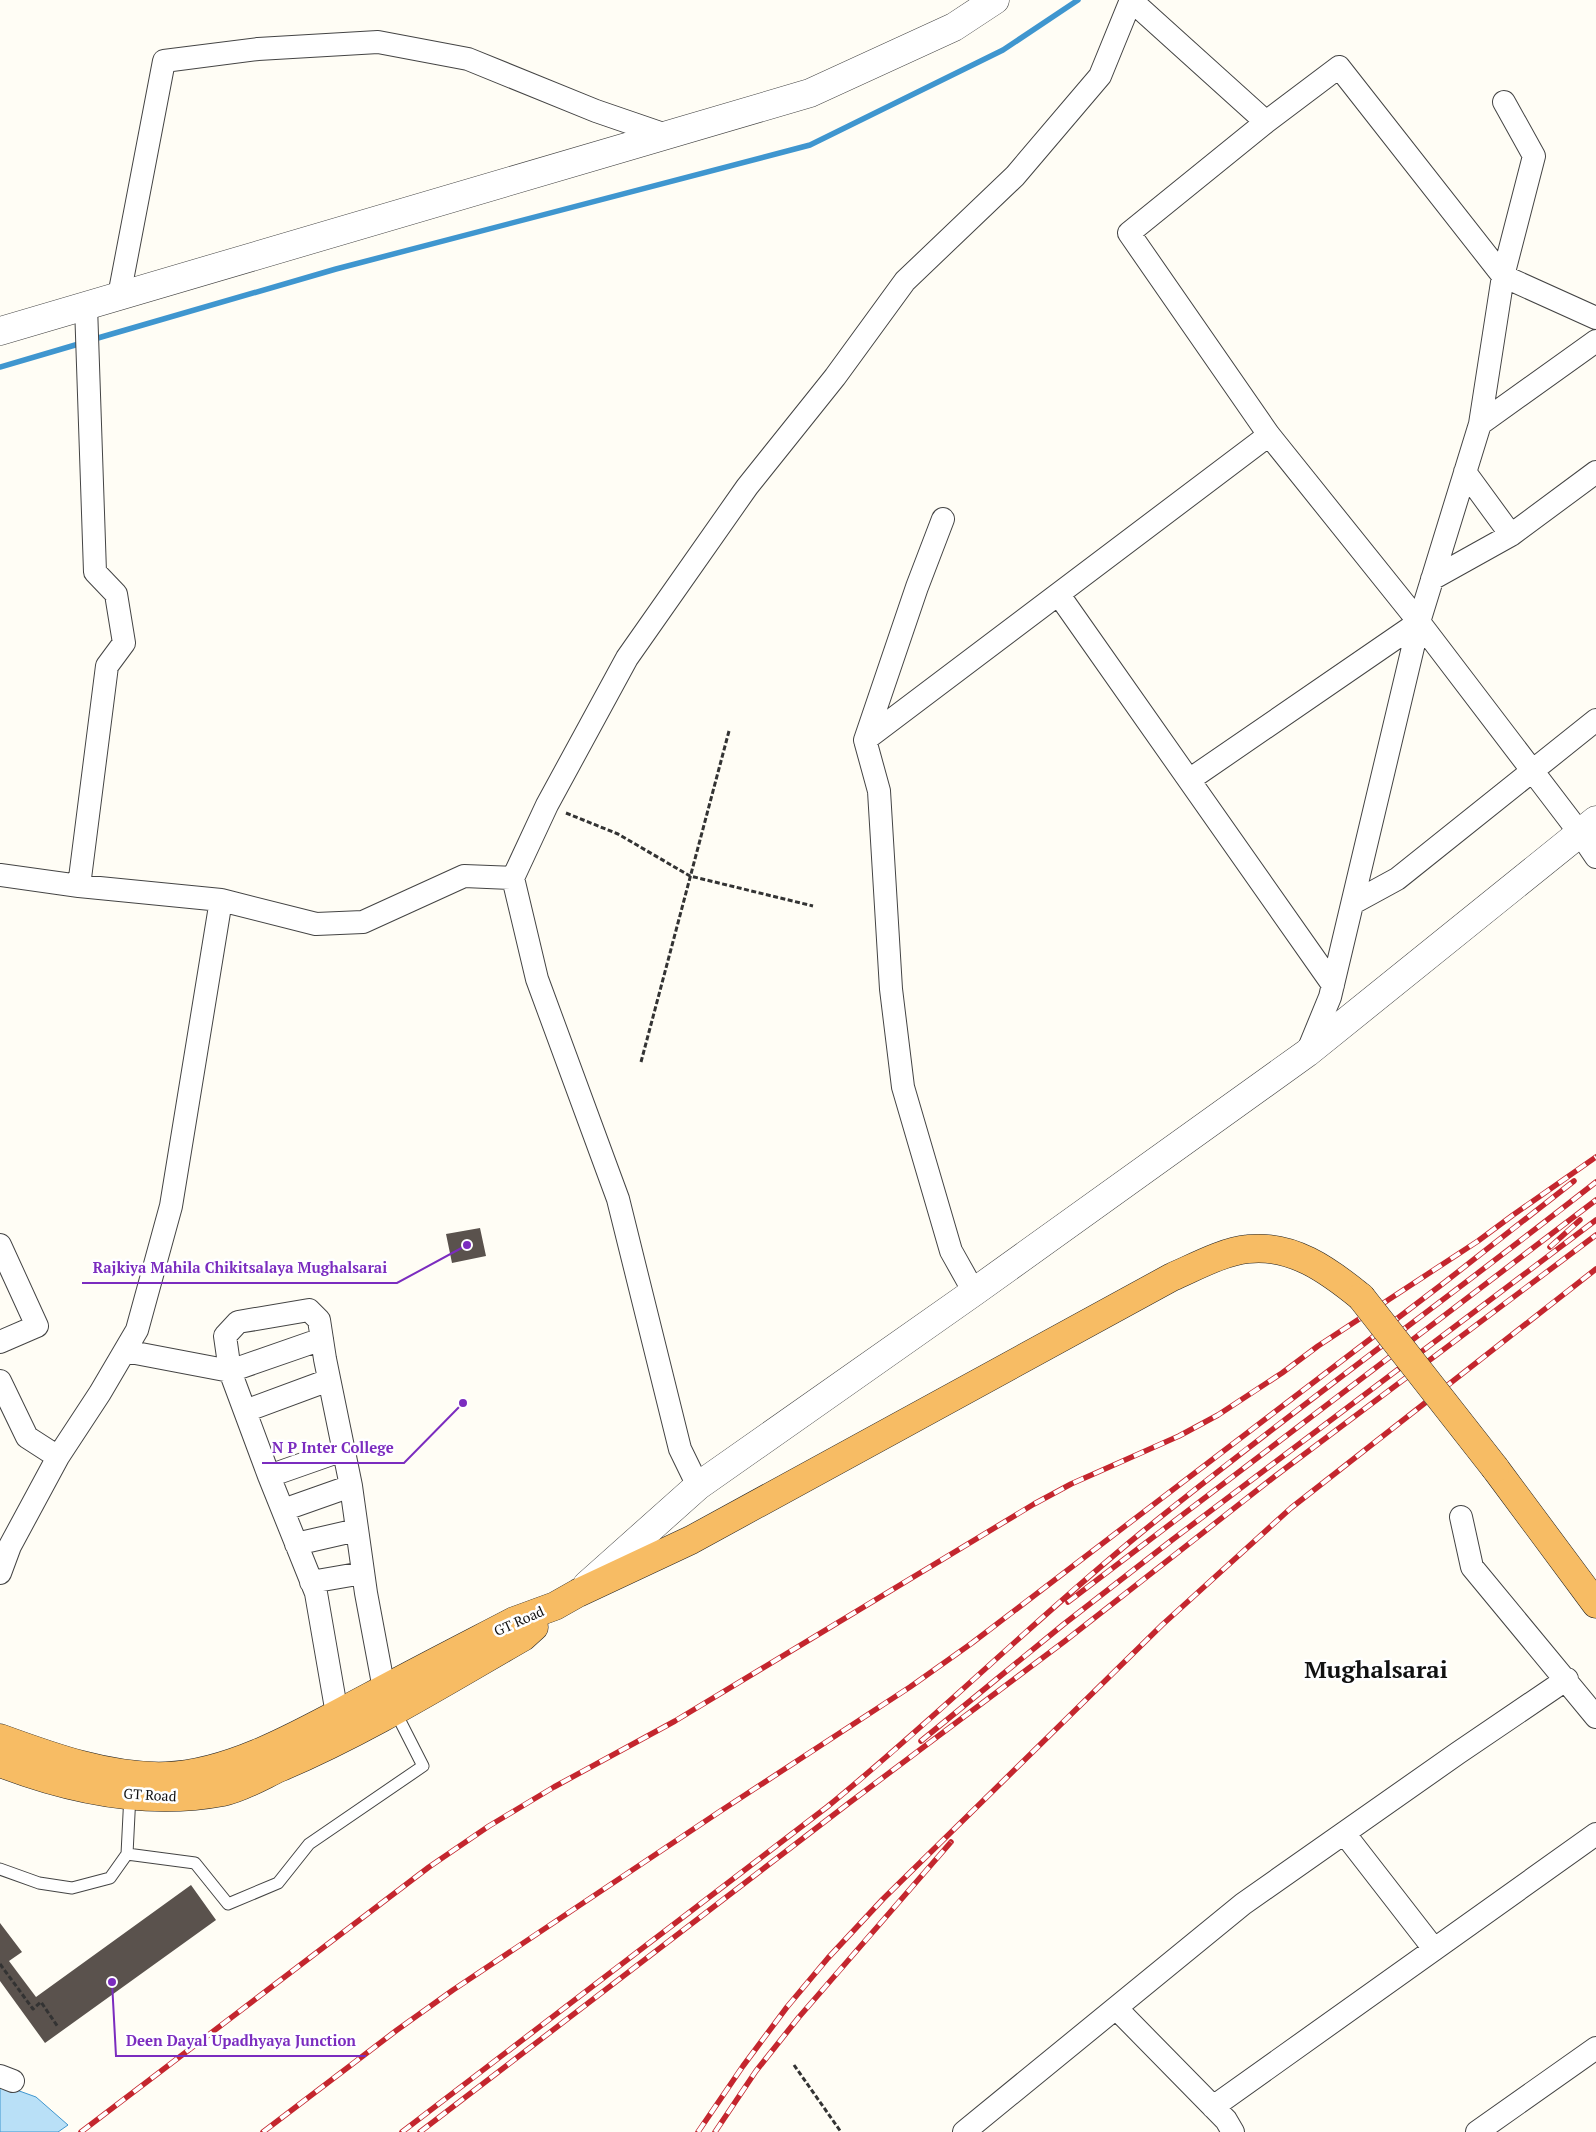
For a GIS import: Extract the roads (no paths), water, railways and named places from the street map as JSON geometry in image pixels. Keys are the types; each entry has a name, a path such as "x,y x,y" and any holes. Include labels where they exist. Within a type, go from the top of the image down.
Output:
{"highway":[{"name":"GT Road","path":"0,1738 71,1762 130,1785 174,1798 225,1792 320,1751 389,1700 514,1621 555,1606 578,1593 691,1540 1172,1278 1210,1260 1247,1249 1280,1250 1307,1260 1332,1274 1361,1297 1494,1468 1591,1597"},
{"name":"GT Road","path":"0,1763 69,1784 130,1785 213,1768 266,1750 337,1714 389,1700"}],"street":[{"path":"0,330 810,93 954,27 995,0"},
{"path":"698,1486 680,1450 618,1199 537,979 513,878 547,805 627,658 747,487 835,377 905,281 1015,176 1100,76 1132,1 1266,122"},
{"path":"119,296 164,61 258,50 378,42 468,59 596,111 666,136"},
{"path":"1596,318 1503,276 1339,67 1266,122 1129,233 1269,435 1419,622 1532,770 1588,826 1596,857"},
{"path":"1307,1053 1333,985 1419,622 1480,424 1503,276 1534,156 1504,102"},
{"path":"79,886 107,666 124,643 116,594 94,572 86,306"},
{"path":"1480,424 1596,341"},
{"path":"865,740 1060,595 1269,435"},
{"path":"1465,472 1511,535"},
{"path":"1432,579 1511,535 1596,472"},
{"path":"943,519 917,587 865,740 878,791 891,989 903,1087 950,1251 974,1292"},
{"path":"1060,595 1333,985"},
{"path":"1189,780 1419,622"},
{"path":"1353,903 1397,879 1596,720"},
{"path":"578,1593 698,1486 974,1292 1307,1053 1588,826"},
{"path":"0,875 79,886 221,900 316,924 363,922 464,876 513,878"},
{"path":"0,1573 10,1546 58,1457 100,1393 137,1330 171,1206 221,900"},
{"path":"0,1245 37,1326 0,1342"},
{"path":"337,1714 316,1593 269,1476 230,1371 225,1336 238,1322 309,1310 319,1320 329,1380 351,1486 363,1573 389,1700"},
{"path":"125,1351 230,1371 322,1339"},
{"path":"245,1412 329,1380"},
{"path":"0,1381 27,1438 58,1457"},
{"path":"269,1476 344,1450"},
{"path":"283,1510 351,1486"},
{"path":"1461,1517 1472,1567 1567,1679 1596,1717"},
{"path":"296,1544 357,1530"},
{"path":"311,1582 363,1573"},
{"path":"964,2132 1243,1904 1567,1679"},
{"path":"1344,1833 1434,1949"},
{"path":"1213,2107 1596,1834"},
{"path":"1116,2008 1226,2120 1233,2132"},
{"path":"1477,2132 1596,2048"}],"lane":[{"path":"126,1854 195,1863 228,1904 278,1882 309,1844 424,1766 389,1700"},
{"path":"0,1869 39,1883 72,1888 110,1878 126,1854 130,1785"}],"water":[{"path":"0,2084 36,2097 68,2125 58,2132 0,2132"}],"waterway":[{"path":"91,340 336,269 810,145 1003,50 1078,0"},
{"path":"0,367 82,343"}],"railway":[{"path":"81,2132 429,1867 489,1826 554,1787 675,1721 1034,1504 1071,1484 1179,1436 1218,1415 1282,1373 1318,1346 1478,1241 1596,1157"},
{"path":"263,2132 453,1990 910,1687 972,1643 1445,1282 1574,1181"},
{"path":"402,2132 827,1807 1142,1532 1596,1182"},
{"path":"1068,1602 1596,1200"},
{"path":"1550,1247 1580,1220"},
{"path":"921,1741 1064,1624 1172,1540 1596,1220"},
{"path":"420,2132 849,1803 1065,1641 1274,1477 1596,1235"},
{"path":"698,2132 743,2066 787,2007 828,1958 883,1899 1162,1625 1291,1508 1596,1269"},
{"path":"715,2132 756,2071 799,2017 951,1842"}],"place":[{"name":"Rajkiya Mahila Chikitsalaya Mughalsarai","path":"467,1245"},
{"name":"N P Inter College","path":"463,1403"},
{"name":"Deen Dayal Upadhyaya Junction","path":"112,1982"}],"district":[{"name":"Mughalsarai","path":"1376,1670"}]}
